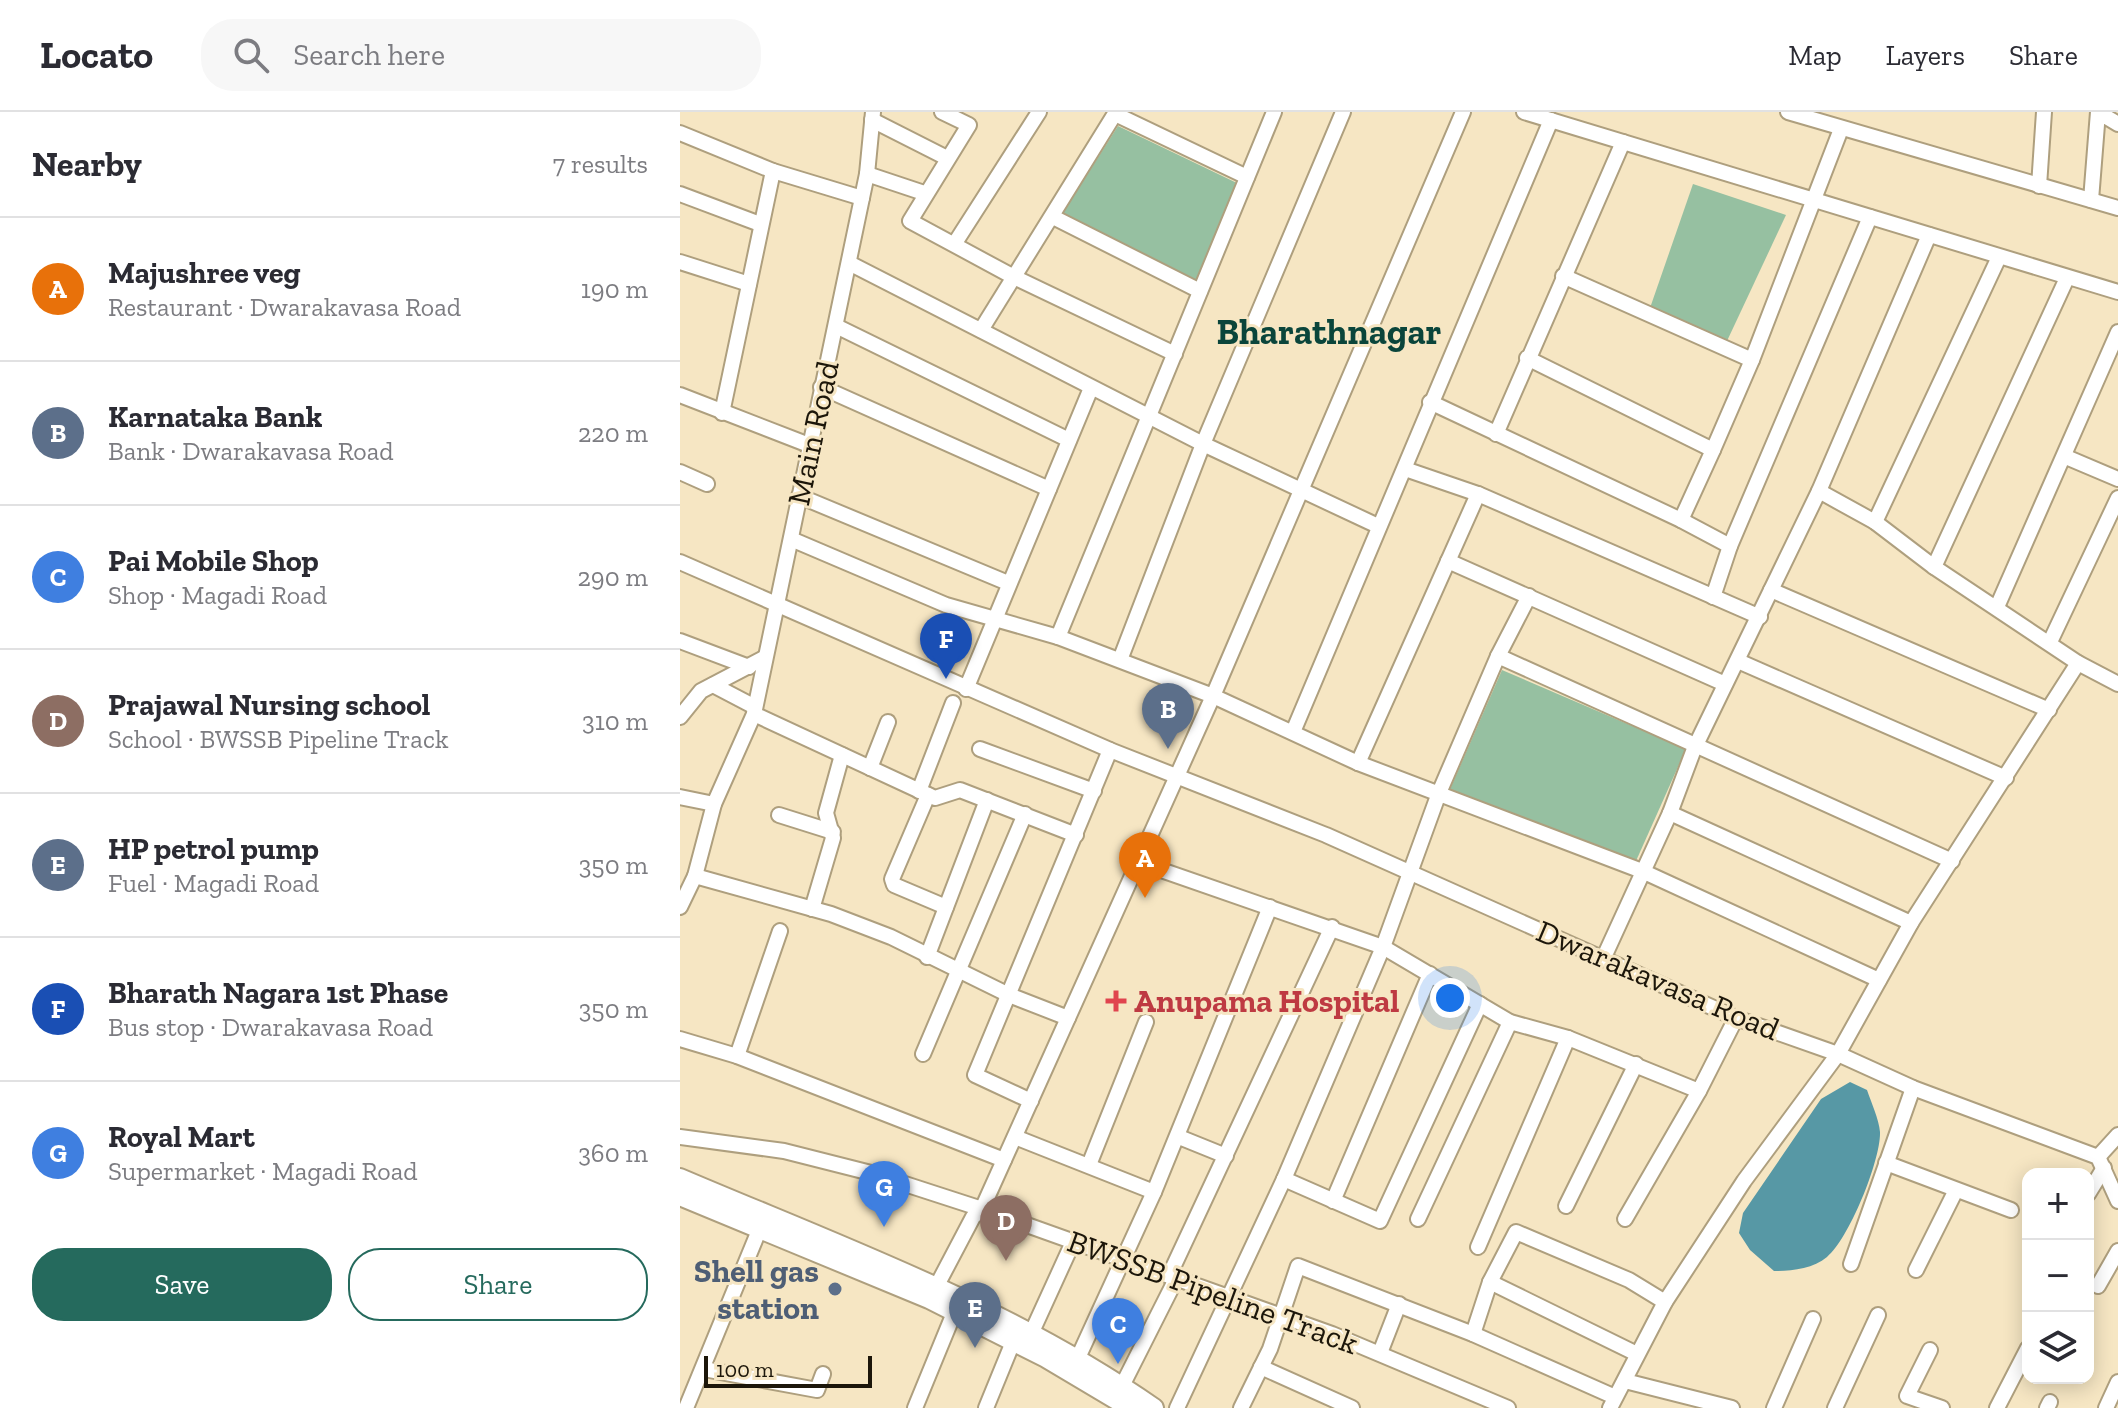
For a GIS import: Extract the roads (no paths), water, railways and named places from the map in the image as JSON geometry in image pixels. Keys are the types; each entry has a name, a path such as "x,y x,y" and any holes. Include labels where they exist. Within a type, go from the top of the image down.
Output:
{"main road":[{"path":"680,1178 1031,1334 1154,1408"},
{"path":"680,1196 934,1292 954,1313 1013,1342 1130,1408"}],"street":[{"path":"942,112 969,125 924,193 910,221 1012,276 1175,354"},
{"path":"955,243 1039,112"},
{"path":"1058,637 1274,112"},
{"path":"1120,660 1203,444 1343,112"},
{"path":"934,1292 973,1217 982,1209 1213,696 1463,112"},
{"path":"1524,112 2118,292"},
{"path":"1788,112 2118,208"},
{"path":"2039,186 2044,112"},
{"path":"2091,200 2098,112 2118,124"},
{"path":"981,330 1115,113 1247,177"},
{"path":"872,116 947,158"},
{"name":"Main Road","path":"680,907 695,876 714,804 754,710 867,174 872,116"},
{"path":"1293,732 1551,120"},
{"path":"1681,520 1752,360 1841,129"},
{"path":"680,133 773,171 862,198"},
{"path":"1496,434 1623,142"},
{"path":"722,413 773,171"},
{"path":"867,174 924,193"},
{"path":"680,194 760,224"},
{"path":"1053,217 1200,291"},
{"path":"1713,597 1730,546 1870,217"},
{"path":"1604,957 1670,813 1697,743 1819,491 1929,235"},
{"path":"1875,522 1999,257"},
{"path":"680,262 749,284"},
{"path":"849,263 1203,444 1378,526"},
{"path":"1563,276 1752,360"},
{"path":"1934,567 2067,278"},
{"path":"836,326 1069,440"},
{"path":"1997,607 2066,457 2118,332"},
{"path":"1527,358 1713,450"},
{"path":"821,387 1049,489"},
{"path":"966,689 993,617 1091,388"},
{"path":"680,395 809,445"},
{"path":"1430,402 1730,546"},
{"path":"2066,457 2118,479"},
{"path":"1405,469 1478,494 1760,617"},
{"path":"680,472 707,484"},
{"path":"1819,491 1875,522 1934,567 2078,663 2118,684"},
{"path":"1358,763 1478,494"},
{"path":"799,496 1008,583"},
{"path":"2050,642 2118,498"},
{"path":"791,539 946,605 1058,637 1213,696 1358,763 1642,871 1879,980"},
{"path":"1448,561 1725,684"},
{"name":"Dwarakavasa Road","path":"680,562 966,689 1411,872 1736,1018 1838,1054 1913,1088 2101,1163"},
{"path":"1771,590 2049,710"},
{"path":"1177,1408 1284,1179 1383,947 1439,793 1498,656 1529,596"},
{"path":"680,641 749,667"},
{"path":"1498,656 1697,743 1952,861"},
{"path":"680,717 701,691 764,658"},
{"path":"1738,661 2006,778"},
{"path":"1241,1408 1261,1367 1298,1266 1473,1334 1613,1402 1665,1302 1744,1181 1838,1054 1911,923 2078,663"},
{"path":"713,685 754,710 842,755 935,798 960,790 1076,835"},
{"path":"946,907 894,885 892,879 953,703"},
{"path":"870,768 888,722"},
{"path":"980,749 1094,791"},
{"path":"1031,1101 975,1075 1110,750"},
{"path":"812,909 833,832 826,813 842,755"},
{"path":"680,797 714,804"},
{"path":"927,957 987,800"},
{"path":"1670,813 1911,923"},
{"path":"923,1054 1025,814"},
{"path":"779,815 833,832"},
{"path":"1138,862 1383,947 1510,1022 1568,1038 1699,1091"},
{"path":"695,876 812,909 891,937 1009,995 1068,1018"},
{"path":"1077,1360 1179,1137 1270,907"},
{"path":"1122,1386 1332,927"},
{"path":"737,1056 780,931"},
{"path":"1333,1201 1430,974"},
{"path":"1284,1179 1375,1221 1382,1218 1480,1004"},
{"path":"1625,1219 1699,1091 1736,1018"},
{"path":"1089,1165 1146,1022"},
{"path":"1418,1219 1510,1022"},
{"path":"1478,1247 1568,1038"},
{"path":"680,1039 737,1056 1004,1160"},
{"path":"1566,1206 1636,1064"},
{"path":"1851,1264 1913,1088"},
{"path":"2094,1180 2118,1135"},
{"name":"BWSSB Pipeline Track","path":"680,1137 784,1151 871,1173 982,1209 1380,1353 1508,1408"},
{"path":"1015,1137 1154,1192"},
{"path":"1179,1137 1226,1156"},
{"path":"1886,1163 2011,1210"},
{"path":"2101,1163 2118,1201"},
{"path":"1916,1270 1956,1190"},
{"path":"686,1408 760,1228"},
{"path":"1473,1334 1490,1282 1513,1234 1521,1232 1629,1280 1665,1302"},
{"path":"1031,1334 1073,1242"},
{"path":"2098,1286 2118,1251"},
{"path":"1490,1282 1637,1354"},
{"path":"1380,1353 1399,1304"},
{"path":"915,1408 954,1313"},
{"path":"1835,1408 1878,1315"},
{"path":"1774,1408 1813,1319"},
{"path":"986,1408 1013,1342"},
{"path":"1930,1350 1904,1402 1942,1408"},
{"path":"1997,1408 2022,1360"},
{"path":"1261,1367 1352,1408"},
{"path":"704,1369 817,1390 823,1374"},
{"path":"1625,1381 1732,1408"},
{"path":"2106,1408 2118,1382"}],"water":[{"path":"1850,1082 1867,1090 1880,1132 1875,1161 1862,1198 1845,1234 1827,1257 1809,1267 1774,1271 1750,1250 1739,1233 1743,1213 1821,1099"}],"place":[{"name":"Bharath Nagara 1st Phase","path":"946,679"},
{"name":"Karnataka Bank","path":"1168,749"},
{"name":"Majushree veg","path":"1145,898"},
{"name":"Anupama Hospital","path":"1116,1001"},
{"name":"Royal Mart","path":"884,1227"},
{"name":"Prajawal Nursing school","path":"1006,1261"},
{"name":"Shell gas station","path":"835,1289"},
{"name":"HP petrol pump","path":"975,1348"},
{"name":"Pai Mobile Shop","path":"1118,1364"}],"district":[{"name":"Bharathnagar","path":"1329,331"}]}
